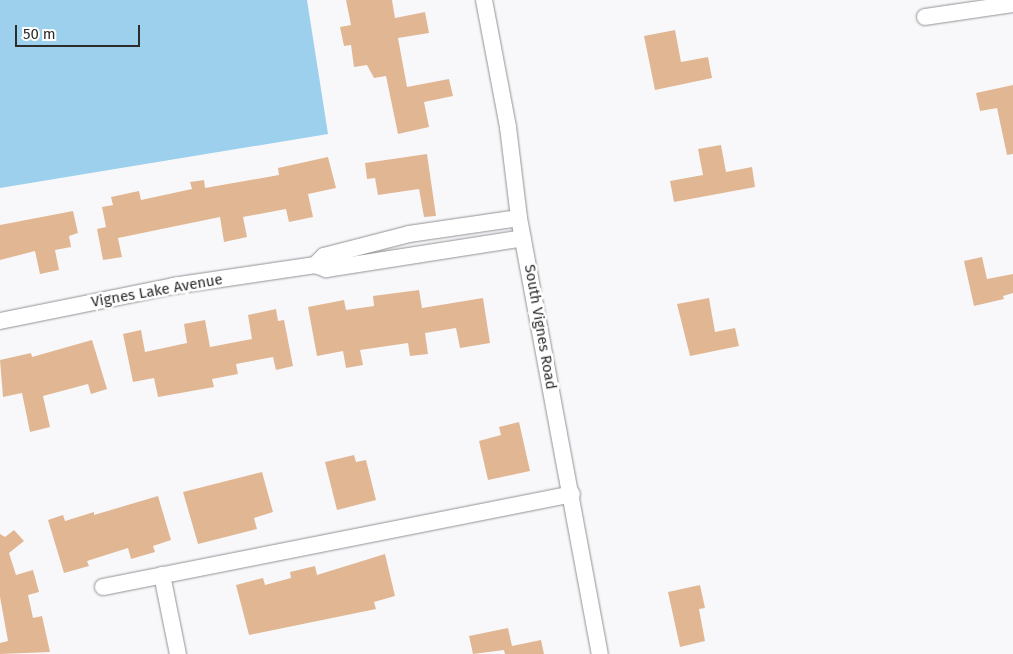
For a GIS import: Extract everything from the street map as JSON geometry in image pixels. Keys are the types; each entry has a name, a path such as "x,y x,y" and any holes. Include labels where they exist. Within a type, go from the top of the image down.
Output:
{"street":[{"name":"South Vignes Road","path":"484,0 508,127 519,218 572,494 600,654"},
{"path":"925,17 1013,4"},
{"name":"Vignes Lake Avenue","path":"315,265 324,256 409,234 519,218"},
{"name":"Vignes Lake Avenue","path":"0,321 145,291 315,265 326,269 523,238"},
{"path":"103,587 572,494"},
{"path":"162,575 178,654"}],"water":[{"path":"0,0 307,0 328,134 0,188"}],"building":[{"path":"346,0 392,0 395,18 425,12 429,33 398,38 407,87 449,79 453,96 424,102 429,127 398,134 386,76 374,78 367,65 354,67 351,45 344,46 340,27 351,25"},
{"path":"675,30 681,62 708,57 712,78 655,90 644,36"},
{"path":"1013,85 1013,154 1007,155 997,108 980,111 976,93"},
{"path":"721,145 726,172 752,167 755,187 674,202 670,181 703,175 698,149"},
{"path":"427,154 436,216 424,217 419,189 378,195 375,178 367,179 365,163"},
{"path":"328,157 336,188 308,194 313,217 289,222 286,209 243,217 247,237 224,242 220,217 118,238 122,257 103,260 97,229 106,227 102,207 113,205 111,197 139,191 141,200 192,189 190,182 204,180 205,188 279,175 278,168"},
{"path":"73,211 78,233 69,236 71,247 55,250 59,270 40,274 35,251 0,260 0,225"},
{"path":"982,257 987,279 1013,274 1013,293 1003,296 1004,299 974,306 964,261"},
{"path":"419,290 422,308 483,298 490,343 460,348 456,328 425,333 428,354 410,356 408,343 360,350 363,365 346,368 343,351 317,356 308,307 344,300 346,310 374,306 373,296"},
{"path":"709,298 715,332 735,328 739,346 690,356 677,304"},
{"path":"276,309 278,321 284,320 293,366 276,370 273,357 236,364 238,374 212,379 214,387 158,397 154,378 133,382 123,334 141,330 145,352 187,343 184,324 205,320 210,347 252,339 248,315"},
{"path":"92,340 107,389 91,394 88,384 43,396 50,427 30,432 22,393 3,397 0,360 31,353 32,357"},
{"path":"519,422 530,471 488,480 479,441 501,435 499,427"},
{"path":"354,455 356,462 366,460 376,500 337,510 325,462"},
{"path":"262,472 273,512 254,518 257,529 198,544 183,492"},
{"path":"158,496 171,540 153,546 155,552 131,559 128,548 87,561 89,566 64,573 48,520 63,515 65,521 94,512 94,515"},
{"path":"14,530 24,541 9,553 16,575 33,570 39,592 28,595 33,618 42,616 50,652 0,654 0,643 8,641 0,597 0,534 5,537"},
{"path":"385,554 395,596 374,602 376,609 249,635 236,585 263,578 265,585 291,578 290,572 315,566 317,575"},
{"path":"700,585 705,608 699,609 705,641 680,647 668,592"},
{"path":"508,628 512,646 541,640 544,654 505,654 504,650 473,654 469,636"}]}
